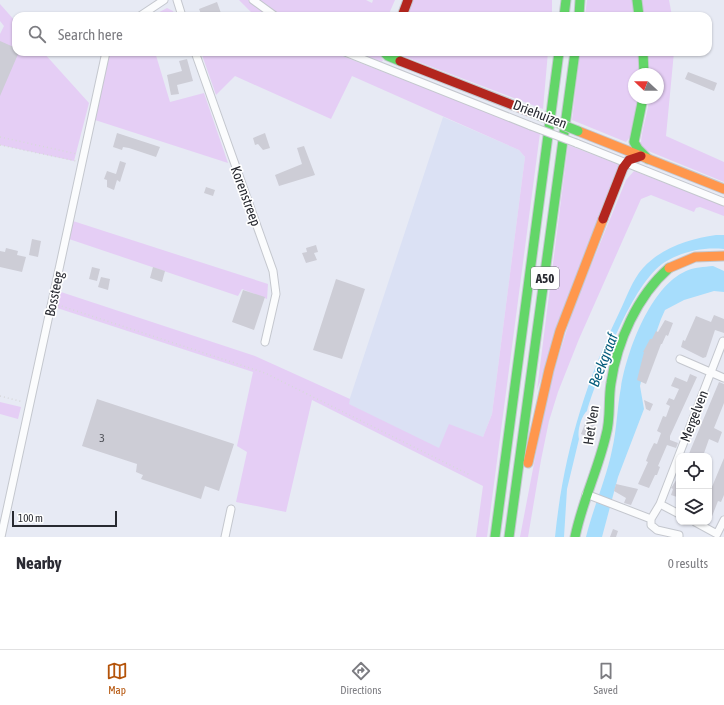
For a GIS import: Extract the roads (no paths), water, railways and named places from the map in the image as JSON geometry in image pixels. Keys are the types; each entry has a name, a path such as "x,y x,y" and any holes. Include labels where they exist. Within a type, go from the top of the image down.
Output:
{"main road":[{"path":"394,12 399,0"},
{"path":"404,12 408,0"},
{"path":"564,12 566,0"},
{"path":"579,12 580,0"},
{"path":"637,0 638,12"},
{"name":"Driehuizen","path":"388,56 724,189"},
{"path":"395,56 400,61"},
{"name":"A50","path":"547,145 547,97 551,56"},
{"name":"A50","path":"495,537 559,56"},
{"name":"A50","path":"509,537 574,56"},
{"path":"643,56 644,68"},
{"path":"643,104 634,140 637,149 645,158"},
{"path":"626,163 629,160 645,158"},
{"name":"A50","path":"514,504 528,461 547,377 560,331 626,163"},
{"name":"Het Ven","path":"575,537 590,495 594,475 606,434 611,382 629,323 656,279 669,268 688,258 705,255 724,256"}],"street":[{"path":"146,12 164,0"},
{"path":"177,0 181,12"},
{"path":"253,0 270,12"},
{"name":"Bossteeg","path":"1,537 105,56"},
{"name":"Korenstreep","path":"196,56 273,271 276,294 265,342"},
{"name":"Driehuizen","path":"355,56 724,202"},
{"name":"Mergelven","path":"651,519 660,504 723,341"},
{"name":"Mergelven","path":"680,359 724,378"},
{"path":"590,495 651,519 650,525 657,530 679,535 679,537"},
{"path":"660,504 676,512"},
{"path":"225,537 231,509"},
{"path":"700,525 717,534 723,524"}],"water":[{"name":"Beekgraaf","path":"724,235 724,249 694,251 679,255 665,262 653,272 629,308 599,375 587,411 581,420 579,439 567,489 564,537 555,537 563,478 585,394 595,367 632,284 643,268 668,249 696,239"},
{"path":"713,266 724,271 724,292 714,291 684,300 665,310 645,364 640,386 644,409 618,477 602,537 586,537 614,442 624,372 642,322 651,305 673,279 689,270 699,267"}]}
